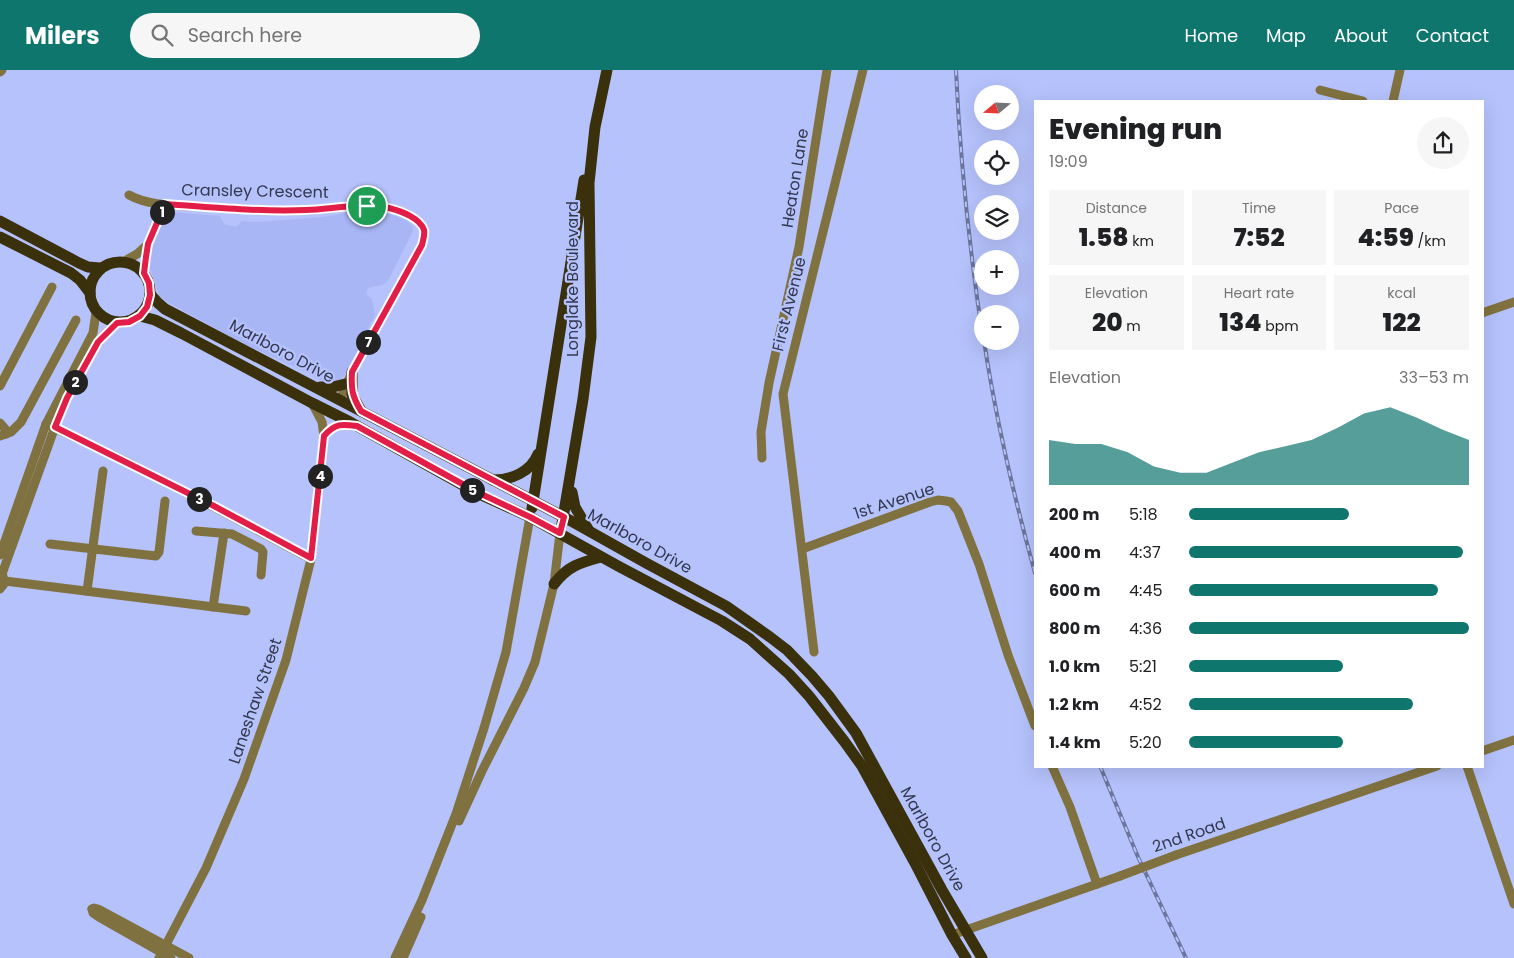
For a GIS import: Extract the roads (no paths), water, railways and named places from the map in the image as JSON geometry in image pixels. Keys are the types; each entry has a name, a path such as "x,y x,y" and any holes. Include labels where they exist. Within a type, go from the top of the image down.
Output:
{"main road":[{"name":"Longlake Boulevard","path":"560,533 583,399 591,337 586,182 602,70"},
{"name":"Longlake Boulevard","path":"530,517 595,127 607,70"},
{"path":"0,221 88,267 100,268 111,263 123,262 134,265 144,273 149,283 150,295 147,307 140,316 129,322 117,323 106,320 96,312 90,293 93,278 100,268"},
{"path":"0,237 71,274 80,280 90,293"},
{"name":"Marlboro Drive","path":"150,295 165,309 564,517 646,564 726,606 787,650 829,696 856,733 942,890 982,958"},
{"name":"Marlboro Drive","path":"140,316 155,320 354,424 477,492 530,517 736,629 789,674 831,724 862,766 966,958"},
{"path":"352,372 352,396 361,411"},
{"path":"316,387 333,387 346,384"},
{"path":"340,400 342,413 354,424"},
{"path":"493,480 504,480 522,473 537,458 543,441"},
{"path":"570,480 575,507 591,533"},
{"path":"554,584 562,574 576,565 601,557"}],"street":[{"name":"Heaton Lane","path":"762,458 761,432 769,383 799,247 828,70"},
{"name":"First Avenue","path":"802,549 784,389 863,70"},
{"path":"1393,100 1400,70"},
{"path":"1320,90 1359,100"},
{"name":"Cransley Crescent","path":"130,195 144,201 165,204 242,209 291,210 380,206 400,212 413,218 420,224 424,230 422,245 352,372 340,400"},
{"path":"144,273 148,244 165,204"},
{"path":"123,262 137,254 148,244"},
{"path":"0,386 52,287"},
{"path":"1484,312 1514,302"},
{"path":"0,555 51,426 93,332 96,312"},
{"path":"3,435 16,428 21,422 76,320"},
{"path":"117,323 104,335 93,350 51,426 2,579 246,611"},
{"name":"Laneshaw Street","path":"162,952 206,868 244,779 286,660 311,558 324,436 322,422 312,403"},
{"path":"0,423 6,430 3,435"},
{"path":"324,436 335,426 354,424"},
{"path":"51,426 214,506 311,558"},
{"path":"87,591 103,471"},
{"name":"1st Avenue","path":"802,549 930,502 943,500 951,502 958,511 979,564 1008,656 1034,723"},
{"path":"50,544 156,556 159,552 165,501"},
{"path":"403,958 426,903 449,836 506,652 530,517"},
{"path":"196,530 237,536 261,549 263,552 261,575"},
{"path":"213,607 224,533"},
{"path":"395,958 449,836 524,688 535,662 554,584 560,533"},
{"path":"802,549 814,652"},
{"path":"1484,750 1514,740"},
{"path":"1053,768 1097,884"},
{"name":"2nd Road","path":"952,935 1176,855 1431,768"},
{"path":"1468,768 1514,904"},
{"path":"172,958 95,915 92,909 98,909 162,952 189,958"}],"railway":[{"path":"956,70 966,201 978,305"},
{"path":"986,350 1006,458 1034,569"},
{"path":"1101,768 1138,857 1186,958"}]}
